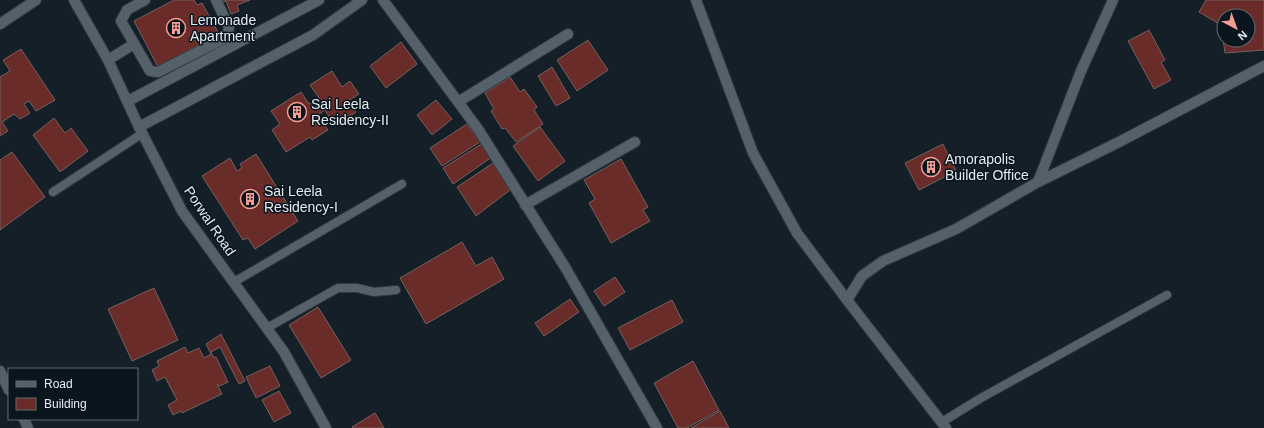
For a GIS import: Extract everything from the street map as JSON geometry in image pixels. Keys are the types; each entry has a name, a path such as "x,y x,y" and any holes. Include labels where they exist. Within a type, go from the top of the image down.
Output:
{"street":[{"path":"0,24 36,0"},
{"name":"Porwal Road","path":"74,0 108,60 182,211 284,352 326,428"},
{"path":"145,0 127,10 121,21 150,71 158,72 227,37 229,27 216,0"},
{"path":"128,102 319,0"},
{"path":"141,130 312,35 362,0"},
{"path":"383,0 478,129 565,267 657,428"},
{"path":"696,0 753,153 797,233 944,425"},
{"path":"1038,182 1081,70 1113,0"},
{"path":"458,102 568,34"},
{"path":"108,60 134,44"},
{"path":"847,300 862,276 883,261 956,229 1038,182 1119,142 1264,66"},
{"path":"525,205 635,142"},
{"path":"0,372 8,388"}],"lane":[{"path":"53,192 141,130"},
{"path":"234,282 402,184"},
{"path":"267,328 338,288 356,288 374,292 396,290"},
{"path":"944,425 1167,295"}],"building":[{"name":"Lemonade Apartment","path":"174,0 194,0 197,5 202,3 219,34 158,67 134,21"},
{"path":"222,0 250,0 237,5 239,11 231,14 226,1 223,2"},
{"path":"1206,0 1264,0 1264,50 1225,53 1224,48 1256,48 1256,8 1216,8 1216,22 1199,12"},
{"path":"1149,30 1165,60 1161,62 1171,80 1154,89 1128,41"},
{"path":"588,40 608,70 577,91 557,60"},
{"path":"401,42 417,64 386,88 370,66"},
{"path":"21,49 55,100 36,111 29,101 24,104 30,113 20,119 14,114 2,122 8,131 0,136 0,77 10,71 3,60"},
{"path":"552,67 570,98 556,106 538,76"},
{"name":"Sai Leela Residency-II","path":"332,71 342,87 350,81 359,94 348,101 356,112 335,126 325,110 318,115 328,130 312,140 310,137 286,152 272,130 280,124 271,111 301,92 309,104 319,98 310,85"},
{"path":"510,77 520,92 524,89 537,107 534,110 543,124 516,142 505,128 502,129 491,111 494,109 485,93"},
{"path":"436,100 452,119 432,135 417,115"},
{"path":"54,118 65,133 71,128 88,151 60,172 33,135"},
{"path":"467,124 480,142 442,166 430,148"},
{"path":"540,127 565,161 538,181 513,146"},
{"path":"483,143 492,157 453,184 443,168"},
{"name":"Amorapolis Builder Office","path":"943,144 956,171 919,190 905,163"},
{"path":"12,152 45,197 0,230 0,160"},
{"name":"Sai Leela Residency-I","path":"256,154 298,221 255,249 248,238 243,240 202,176 230,158 237,171 242,168 240,164"},
{"path":"621,159 648,207 643,210 650,221 611,243 589,203 595,199 584,180"},
{"path":"493,163 510,190 476,216 457,187"},
{"path":"462,242 476,266 492,257 504,279 426,324 400,278"},
{"path":"615,277 625,292 604,306 594,291"},
{"path":"154,288 178,340 132,361 108,309"},
{"path":"570,299 579,312 544,336 535,323"},
{"path":"672,300 683,322 630,350 618,328"},
{"path":"318,307 351,360 321,378 289,325"},
{"path":"221,334 245,381 239,384 220,347 211,352 213,357 216,357 228,382 220,386 217,384 222,394 182,413 181,411 173,415 168,405 177,400 165,377 157,381 152,370 159,366 157,361 185,347 188,353 199,348 204,358 211,354 206,344"},
{"path":"693,361 719,410 687,428 678,428 654,383"},
{"path":"270,366 280,386 256,398 246,377"},
{"path":"279,391 291,413 274,422 262,400"},
{"path":"720,411 729,428 691,428"},
{"path":"375,413 384,428 352,427"}],"place":[{"name":"Lemonade Apartment","path":"176,28"},
{"name":"Sai Leela Residency-II","path":"297,112"},
{"name":"Amorapolis Builder Office","path":"931,167"},
{"name":"Sai Leela Residency-I","path":"250,199"}]}
